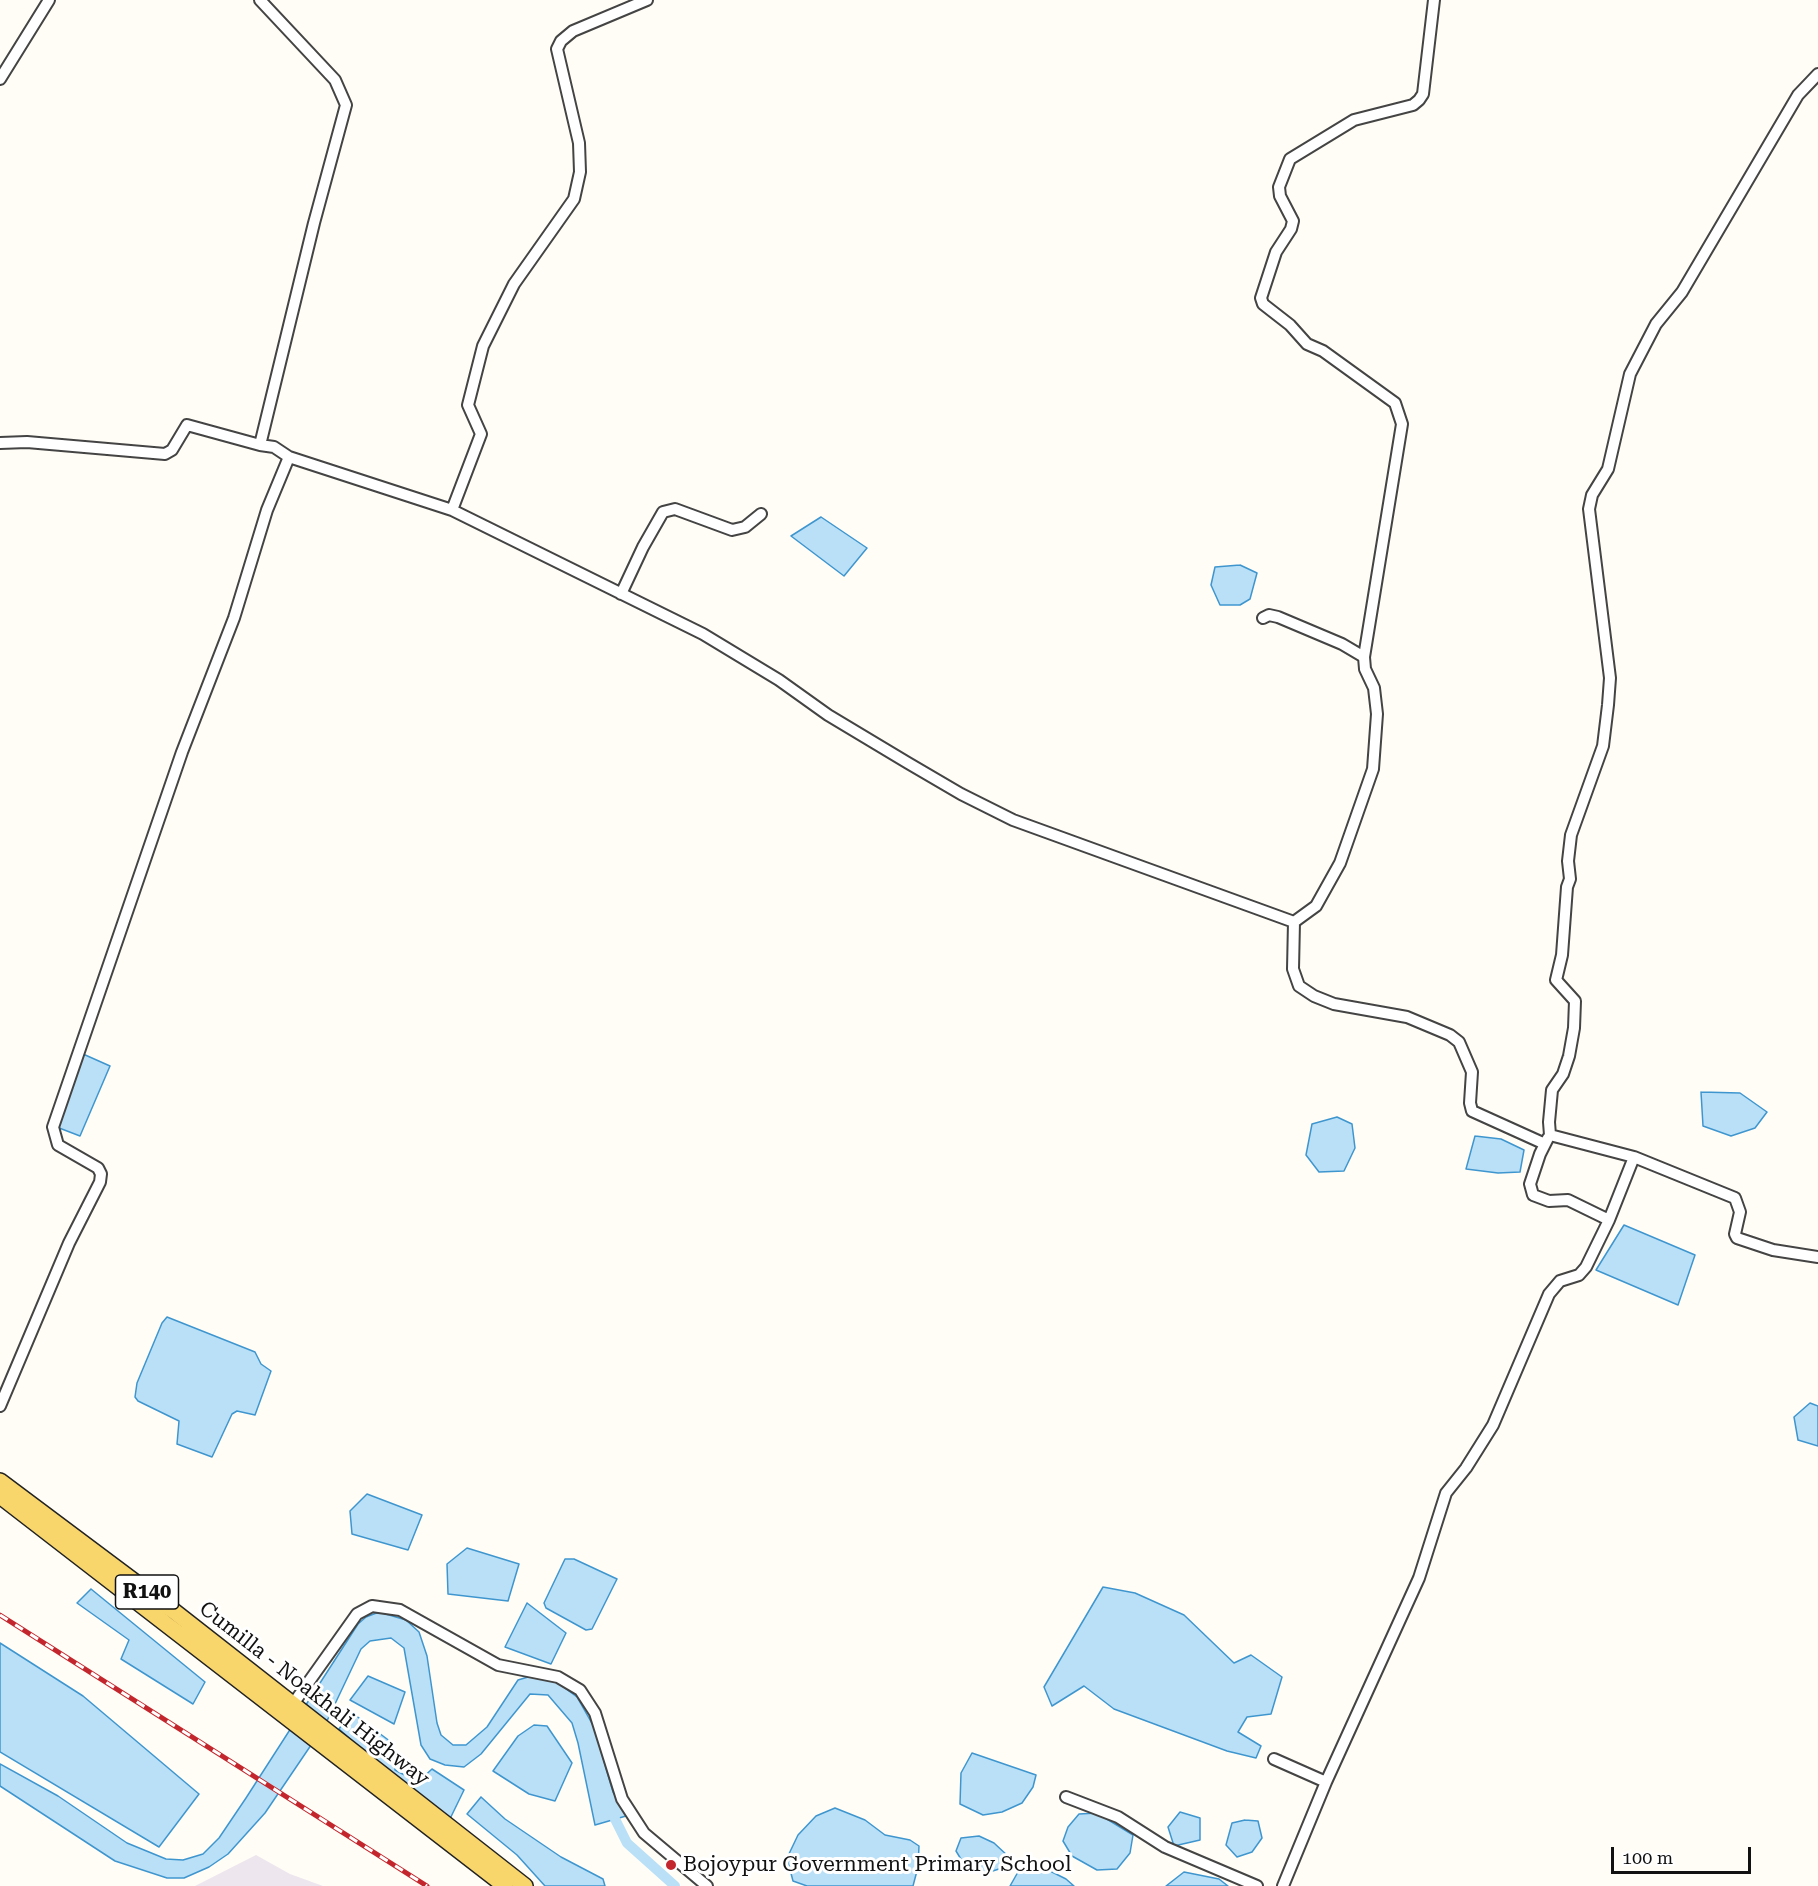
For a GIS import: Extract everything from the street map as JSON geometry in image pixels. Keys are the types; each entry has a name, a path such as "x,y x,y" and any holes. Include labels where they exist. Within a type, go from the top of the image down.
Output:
{"main road":[{"name":"Cumilla - Noakhali Highway","path":"0,1481 293,1704 352,1758 422,1814"},
{"name":"Cumilla - Noakhali Highway","path":"0,1496 167,1622 283,1716 352,1758"},
{"name":"R140","path":"422,1814 505,1886"},
{"name":"R140","path":"422,1814 525,1886"}],"street":[{"path":"0,79 49,0"},
{"path":"260,0 335,80 346,105 314,223 261,445"},
{"path":"452,510 481,434 468,405 483,346 514,284 574,199 580,172 579,143 557,49 561,41 573,31 647,0"},
{"path":"1294,922 1316,906 1340,863 1373,769 1377,714 1374,688 1365,669 1364,657 1402,424 1395,403 1323,351 1307,344 1290,325 1263,304 1261,298 1276,252 1286,239 1293,220 1280,196 1280,187 1290,159 1354,120 1413,105 1419,100 1423,94 1434,0"},
{"path":"1609,1220 1568,1200 1549,1201 1533,1195 1530,1184 1547,1139 1550,1097 1569,1056 1574,1028 1575,1001 1556,980 1562,955 1567,887 1570,879 1568,861 1571,835 1603,746 1608,705 1610,678 1589,509 1592,495 1608,469 1630,374 1656,324 1682,292 1798,95 1818,74"},
{"path":"0,443 27,442 165,454 172,450 189,425 274,447 289,457 452,510 703,634 779,680 828,715 961,794 1013,820 1294,922"},
{"path":"0,1406 69,1243 100,1182 101,1174 98,1168 58,1145 53,1127 178,764 234,618 267,510 289,457"},
{"path":"621,594 643,547 663,512 675,509 721,528 738,530 761,514"},
{"path":"1263,618 1269,615 1278,617 1342,644 1364,657"},
{"path":"1294,922 1293,969 1299,986 1314,996 1334,1004 1407,1017 1450,1035 1459,1042 1472,1072 1470,1103 1472,1111 1547,1139 1634,1157 1735,1198 1740,1212 1735,1234 1737,1239 1773,1250 1818,1257"},
{"path":"1283,1886 1326,1782 1419,1578 1446,1493 1466,1468 1493,1425 1549,1294 1560,1281 1579,1275 1586,1267 1609,1220 1634,1157"},
{"path":"293,1704 357,1614 372,1606 400,1610 498,1665 558,1677 580,1690 595,1713 622,1798 644,1833 706,1886"},
{"path":"1275,1759 1326,1782"},
{"path":"1066,1797 1118,1817 1165,1847 1257,1886"}],"shaded area":[{"path":"256,1855 290,1874 323,1886 195,1886"}],"water":[{"path":"821,517 867,548 844,576 791,536"},
{"path":"1240,565 1257,573 1250,599 1240,605 1220,605 1211,585 1215,567"},
{"path":"83,1054 110,1066 80,1136 54,1126"},
{"path":"1701,1092 1740,1093 1767,1112 1755,1128 1731,1136 1703,1126"},
{"path":"1337,1117 1352,1124 1355,1148 1344,1171 1319,1172 1306,1155 1312,1124"},
{"path":"1475,1136 1501,1139 1524,1150 1520,1172 1498,1173 1466,1169"},
{"path":"1624,1225 1695,1255 1678,1305 1596,1270"},
{"path":"167,1317 255,1352 261,1364 271,1371 255,1415 237,1411 232,1414 212,1457 177,1444 179,1421 138,1401 135,1397 137,1383 162,1323"},
{"path":"1810,1403 1818,1406 1818,1446 1798,1440 1794,1417"},
{"path":"367,1494 422,1515 408,1550 352,1534 350,1511"},
{"path":"467,1548 519,1564 508,1601 448,1594 447,1564"},
{"path":"565,1559 574,1559 617,1579 592,1629 586,1630 546,1608 544,1603"},
{"path":"1103,1587 1135,1593 1184,1615 1234,1663 1251,1655 1282,1677 1271,1714 1247,1717 1238,1732 1261,1746 1256,1758 1227,1751 1114,1709 1084,1686 1052,1706 1044,1687"},
{"path":"91,1589 205,1682 193,1704 121,1659 129,1640 77,1603"},
{"path":"527,1603 566,1633 551,1664 505,1647"},
{"path":"379,1612 406,1620 419,1632 427,1656 437,1723 441,1735 453,1745 466,1745 487,1727 518,1680 528,1677 545,1678 558,1683 577,1697 594,1727 613,1792 626,1816 595,1825 572,1723 548,1695 530,1694 481,1754 464,1767 445,1765 430,1759 421,1745 404,1648 391,1638 370,1641 361,1649 326,1723 265,1813 228,1854 209,1867 184,1878 167,1878 115,1861 0,1786 0,1764 58,1796 127,1843 166,1859 183,1860 203,1854 219,1838 246,1798 358,1624 366,1617"},
{"path":"0,1643 83,1696 199,1794 159,1847 0,1752"},
{"path":"368,1676 405,1692 394,1724 350,1700"},
{"path":"351,1712 391,1742 395,1770 418,1782 432,1769 464,1790 447,1825 339,1729"},
{"path":"534,1725 547,1726 572,1763 555,1801 529,1794 493,1771 518,1736"},
{"path":"972,1753 1036,1775 1033,1787 1022,1803 1002,1812 983,1815 960,1804 961,1773"},
{"path":"481,1797 505,1819 561,1857 603,1879 605,1886 545,1886 517,1855 467,1814"},
{"path":"835,1808 865,1820 885,1835 910,1840 919,1846 918,1867 913,1886 807,1886 793,1881 787,1858 798,1835 816,1816"},
{"path":"1180,1812 1200,1818 1200,1840 1174,1846 1168,1827"},
{"path":"1097,1813 1133,1835 1130,1853 1117,1869 1097,1870 1072,1856 1063,1841 1068,1827 1079,1814"},
{"path":"1245,1820 1258,1821 1262,1838 1252,1852 1237,1857 1226,1845 1232,1823"},
{"path":"979,1836 994,1843 1009,1857 999,1869 983,1874 967,1869 956,1851 961,1838"},
{"path":"1042,1867 1066,1879 1074,1886 1010,1886 1018,1872"},
{"path":"1184,1872 1219,1879 1228,1886 1166,1886"}],"waterway":[{"path":"609,1807 627,1843 675,1886"}],"railway":[{"path":"0,1615 427,1886"}],"place":[{"name":"Bojoypur Government Primary School","path":"671,1865"}]}
